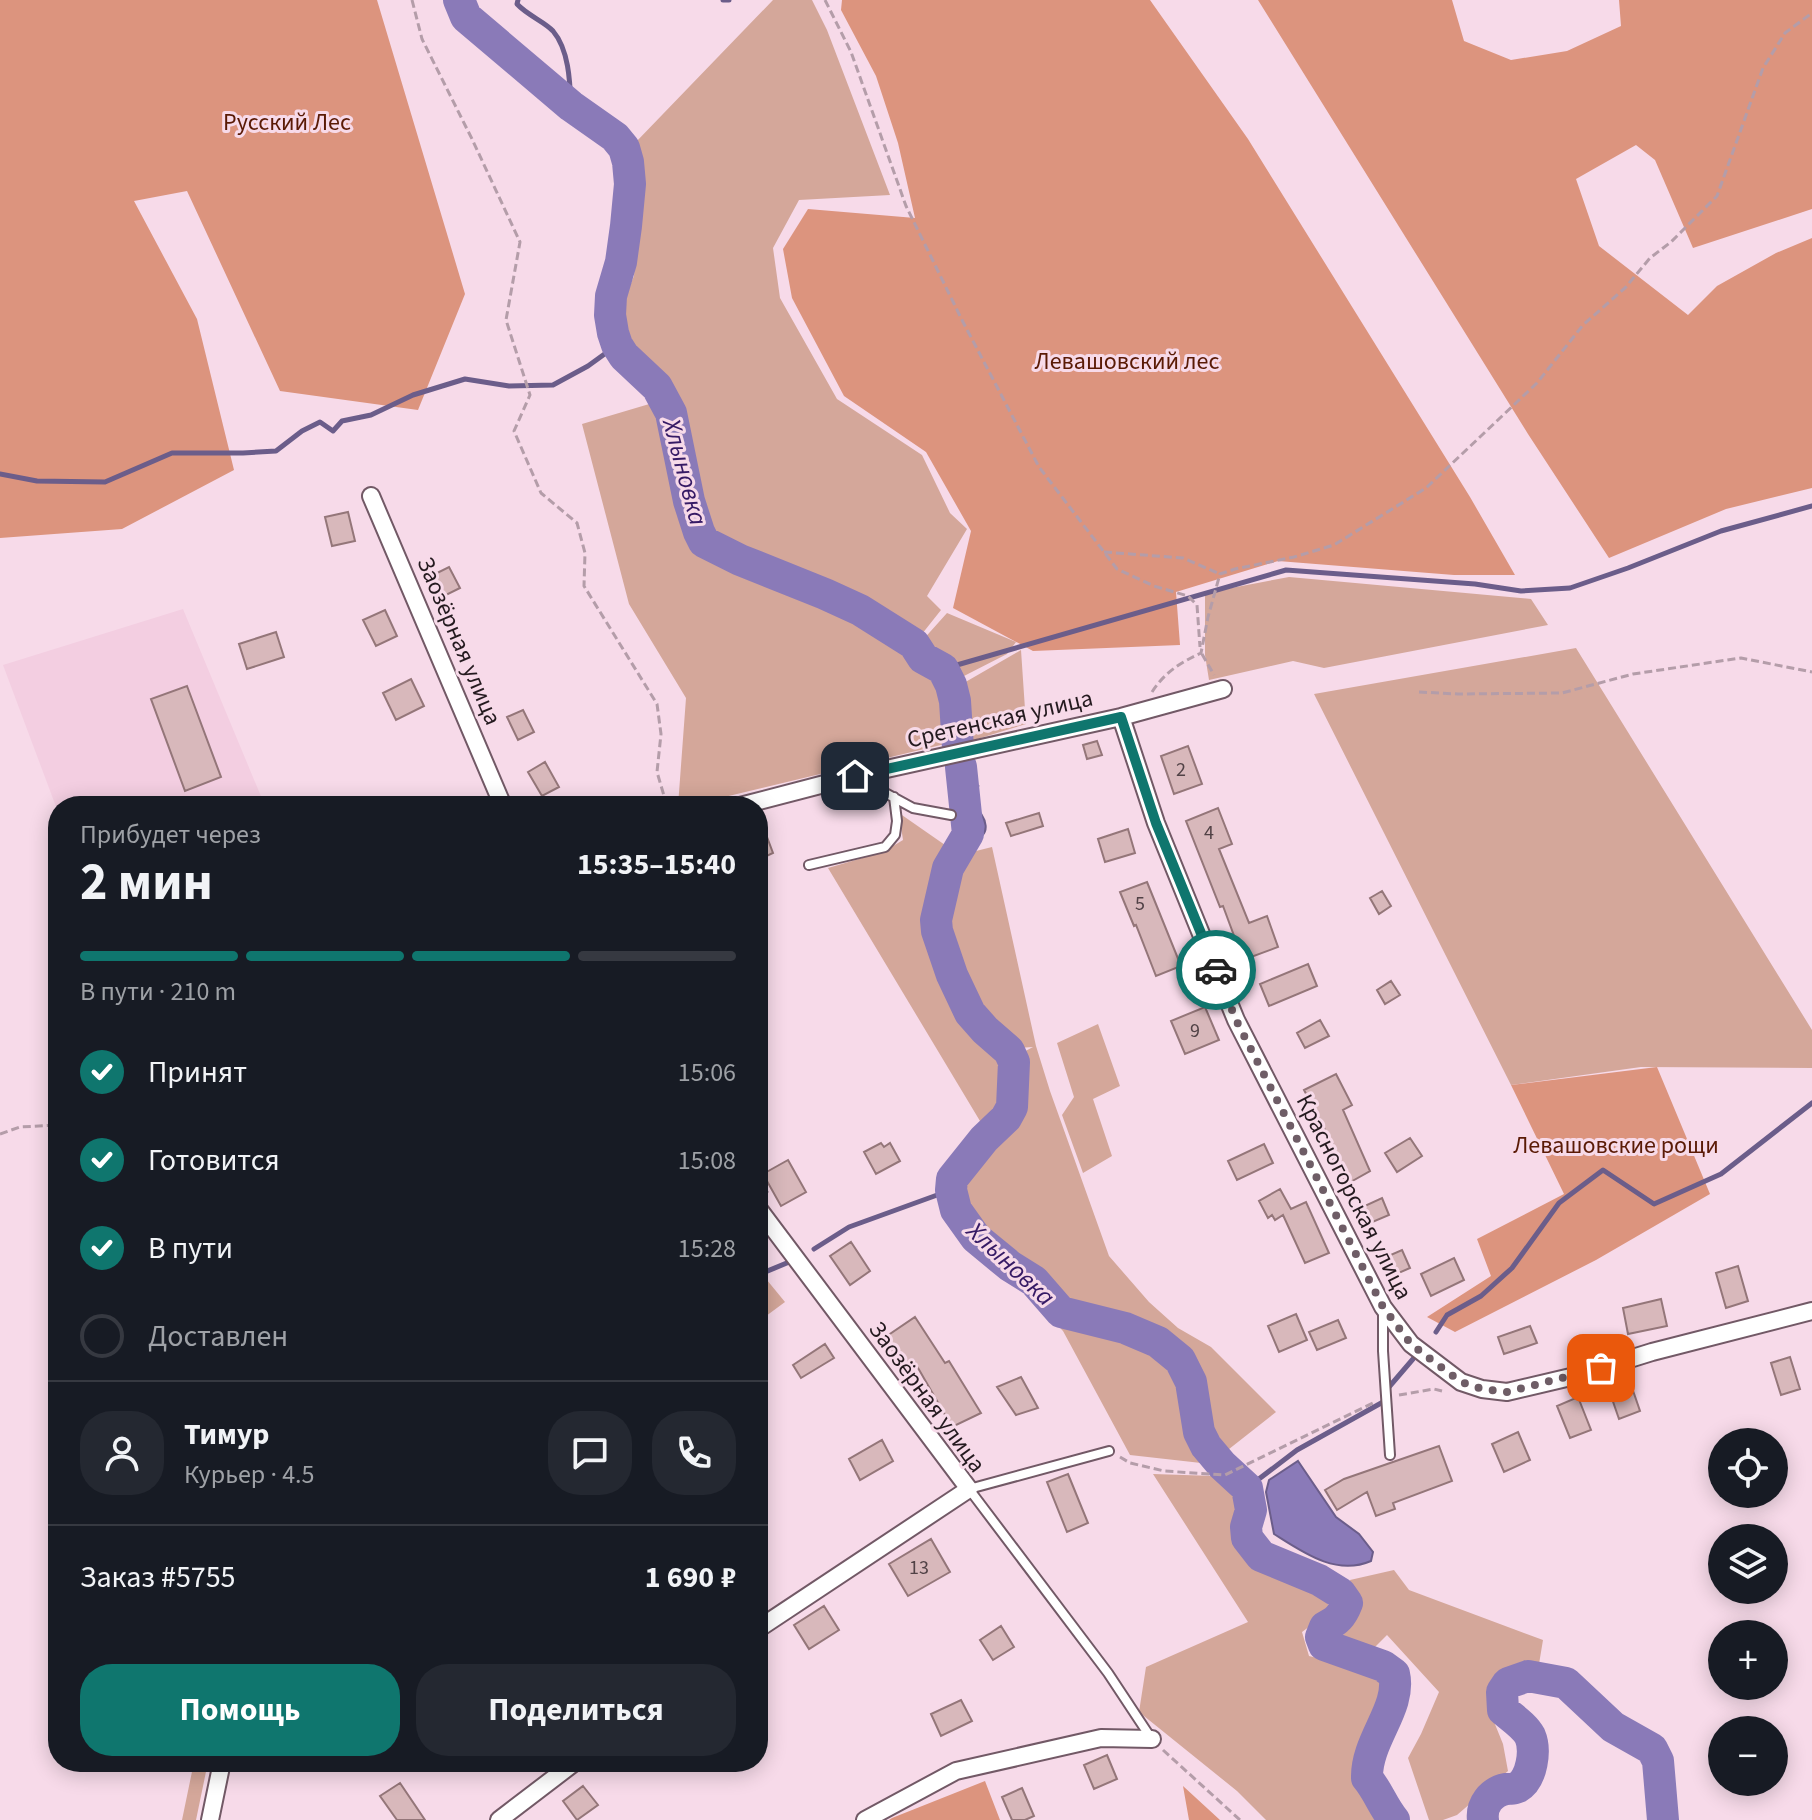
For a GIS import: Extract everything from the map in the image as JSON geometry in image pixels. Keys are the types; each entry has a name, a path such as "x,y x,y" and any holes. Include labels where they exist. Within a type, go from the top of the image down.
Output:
{"street":[{"name":"Заозёрная улица","path":"371,496 499,796"},
{"name":"Сретенская улица","path":"768,799 855,776 1139,713 1223,689"},
{"name":"Красногорская улица","path":"1121,717 1156,823 1236,1020 1383,1307 1411,1344 1461,1382 1507,1392 1812,1311"},
{"name":"Заозёрная улица","path":"768,1221 969,1489 768,1622"},
{"path":"865,1820 956,1771 1101,1738 1152,1739"},
{"path":"210,1820 220,1772"},
{"path":"220,1820 230,1772"},
{"path":"499,1820 562,1772"}],"lane":[{"path":"855,776 913,808 951,815"},
{"path":"809,865 885,847 895,835 894,797"},
{"path":"1383,1307 1390,1455"},
{"path":"1109,1451 969,1489 1108,1673 1152,1739"}],"path":[{"path":"412,0 422,39 520,242 506,320 530,395 514,431 541,493 577,523 585,553 584,586 657,704 661,734 657,772 664,796"},
{"path":"825,0 851,52 906,206 1039,467 1117,569 1154,586 1188,596 1197,605 1201,653 1223,689"},
{"path":"1103,552 1183,558 1220,574 1334,545 1426,488 1537,383 1583,325 1625,288 1650,258 1671,242 1717,196 1763,68 1785,33 1812,13"},
{"path":"1201,653 1220,574"},
{"path":"1139,713 1161,677 1179,663 1201,653"},
{"path":"1419,692 1562,693 1633,674 1741,658 1812,672"},
{"path":"0,1134 20,1127 48,1126"},
{"path":"1109,1451 1130,1463 1164,1471 1225,1475 1386,1397 1434,1389 1445,1391"},
{"path":"1152,1739 1240,1820"}],"shaded area":[{"path":"773,0 812,0 827,30 890,195 799,200 773,248 780,298 837,399 922,455 950,513 967,529 927,596 941,610 918,639 835,584 815,584 782,564 758,562 710,536 696,506 681,438 681,416 674,398 654,364 628,349 620,309 634,276 638,207 635,143"},
{"path":"656,402 686,522 697,547 781,582 892,635 942,692 945,744 729,796 679,796 686,698 629,604 582,424"},
{"path":"1289,577 1531,599 1548,625 1324,668 1293,661 1209,680 1205,655 1205,593"},
{"path":"183,609 261,796 52,796 3,665"},
{"path":"947,613 1016,642 1007,654 964,676 943,669 921,642"},
{"path":"1576,648 1812,1030 1812,1068 1641,1067 1511,1085 1314,694"},
{"path":"1021,650 1026,724 961,744 962,684"},
{"path":"978,787 972,805 981,814 986,826 983,835 970,840 968,846 961,844 961,805 964,793"},
{"path":"899,813 945,845 931,933 965,1017 1005,1056 998,1115 983,1126 828,868 883,852 903,840"},
{"path":"992,847 1036,1046 1109,1256 1149,1302 1178,1328 1211,1347 1276,1412 1210,1464 1130,1455 1063,1331 1002,1267 967,1216 958,1186 1022,1114 1018,1055 1033,1047 1018,1048 983,1021 965,997 945,936 942,910 960,855"},
{"path":"1098,1024 1120,1086 1093,1099 1112,1156 1083,1173 1062,1115 1074,1097 1057,1043"},
{"path":"768,1281 785,1302 768,1315"},
{"path":"1298,1461 1336,1517 1359,1534 1373,1552 1371,1561 1358,1565 1333,1564 1309,1555 1274,1534 1266,1492 1269,1480"},
{"path":"1153,1474 1214,1476 1227,1482 1238,1499 1258,1563 1312,1588 1333,1609 1302,1632 1309,1656 1375,1672 1385,1696 1353,1768 1356,1778 1385,1820 1266,1820 1237,1791 1139,1712 1146,1667 1248,1622"},
{"path":"1394,1570 1409,1590 1543,1640 1539,1664 1504,1670 1488,1707 1503,1744 1508,1771 1457,1815 1443,1820 1429,1820 1408,1758 1439,1692 1387,1635 1369,1653 1338,1641 1357,1617 1350,1580"},
{"path":"192,1772 206,1772 196,1820 182,1820"}],"green space":[{"name":"Русский Лес","path":"0,0 377,0 465,294 418,410 280,391 187,191 134,201 197,319 234,470 122,529 0,538"},
{"name":"Левашовский лес","path":"842,0 1150,0 1248,139 1515,575 1454,575 1278,561 1176,592 1180,645 1033,651 953,608 971,531 926,452 844,396 792,298 783,249 808,209 915,218 898,143 876,76 841,10"},
{"path":"1258,0 1452,0 1464,41 1511,60 1567,51 1621,26 1619,0 1812,0 1812,209 1693,248 1655,160 1636,145 1576,179 1599,246 1688,315 1717,286 1776,253 1812,238 1812,488 1726,509 1609,558 1528,434"},
{"name":"Левашовские рощи","path":"1657,1067 1710,1194 1596,1260 1455,1332 1427,1317 1491,1276 1477,1239 1564,1194 1511,1085"},
{"path":"985,1781 1000,1820 889,1820 892,1818"},
{"path":"1183,1786 1220,1820 1189,1820"}],"building":[{"path":"348,512 355,541 332,546 325,517"},
{"path":"449,567 460,588 444,596 433,575"},
{"path":"385,610 397,636 376,646 363,620"},
{"path":"276,632 284,657 247,669 239,644"},
{"path":"411,679 424,706 396,720 383,693"},
{"path":"187,686 221,777 185,791 151,699"},
{"path":"523,710 534,732 518,740 507,717"},
{"path":"1097,741 1102,755 1087,759 1083,745"},
{"path":"1188,746 1202,784 1174,794 1161,756"},
{"path":"545,762 559,787 542,796 528,772"},
{"path":"1218,808 1232,844 1219,849 1249,923 1267,916 1278,947 1243,960 1186,821"},
{"path":"1039,813 1043,826 1011,836 1006,823"},
{"path":"1128,829 1135,853 1105,862 1098,839"},
{"path":"1147,882 1181,966 1156,976 1120,892"},
{"path":"1382,891 1391,906 1379,914 1370,898"},
{"path":"1308,964 1317,986 1269,1006 1260,984"},
{"path":"1391,981 1400,995 1385,1004 1377,990"},
{"path":"1205,1007 1219,1040 1185,1054 1171,1021"},
{"path":"1320,1020 1329,1036 1305,1048 1297,1033"},
{"path":"1336,1074 1352,1105 1343,1110 1370,1171 1347,1184 1328,1150 1334,1147 1304,1090"},
{"path":"1410,1138 1422,1156 1397,1172 1385,1153"},
{"path":"881,1143 884,1147 890,1143 900,1161 876,1174 864,1152"},
{"path":"1264,1144 1273,1163 1237,1180 1228,1161"},
{"path":"788,1160 806,1192 781,1206 768,1183 768,1171"},
{"path":"1280,1189 1291,1209 1306,1202 1329,1253 1305,1263 1283,1215 1275,1220 1272,1215 1268,1218 1259,1201"},
{"path":"1382,1198 1389,1215 1363,1226 1356,1210"},
{"path":"851,1242 870,1271 850,1285 830,1256"},
{"path":"1402,1250 1410,1268 1394,1275 1386,1257"},
{"path":"1454,1258 1464,1280 1431,1296 1421,1274"},
{"path":"1738,1266 1748,1301 1726,1308 1716,1273"},
{"path":"1661,1299 1667,1326 1628,1334 1623,1308"},
{"path":"1296,1314 1307,1340 1279,1352 1268,1326"},
{"path":"915,1317 945,1363 949,1361 981,1413 952,1427 914,1361 904,1368 884,1338"},
{"path":"1338,1320 1346,1338 1317,1350 1309,1332"},
{"path":"1530,1326 1537,1343 1504,1354 1498,1337"},
{"path":"825,1344 834,1358 801,1378 793,1365"},
{"path":"1790,1357 1800,1389 1781,1395 1771,1363"},
{"path":"1021,1377 1038,1408 1016,1415 997,1387"},
{"path":"1629,1379 1640,1411 1619,1419 1608,1387"},
{"path":"1578,1397 1591,1430 1570,1438 1557,1406"},
{"path":"1518,1432 1530,1460 1504,1472 1492,1444"},
{"path":"882,1440 893,1461 860,1480 849,1459"},
{"path":"1439,1446 1452,1481 1393,1503 1395,1509 1376,1516 1367,1492 1337,1510 1325,1490 1344,1479"},
{"path":"1068,1474 1088,1523 1067,1532 1047,1482"},
{"path":"931,1539 950,1572 908,1596 889,1564"},
{"path":"824,1606 839,1630 809,1649 794,1625"},
{"path":"1001,1626 1014,1647 993,1660 980,1640"},
{"path":"961,1700 972,1721 941,1736 931,1714"},
{"path":"1107,1755 1117,1779 1094,1789 1084,1765"},
{"path":"400,1783 425,1820 397,1820 380,1796"},
{"path":"583,1786 598,1805 577,1820 563,1801"},
{"path":"1022,1788 1034,1816 1012,1820 1002,1797"}],"waterway":[{"name":"Хлыновка","path":"459,0 466,17 571,106 615,137 624,148 630,184 621,262 611,296 613,333 624,356 657,387 671,413 689,501 704,542 860,610 914,644 923,658 943,669 951,685 958,748"},
{"path":"518,0 521,8 550,28 558,39 568,67 571,106"},
{"path":"723,0 729,0"},
{"path":"0,474 37,481 105,482 172,453 276,451 320,422 333,431 342,421 371,415 413,395 465,379 509,386 553,385 588,366 617,345"},
{"path":"943,669 1286,570 1475,584 1521,591 1570,588 1721,531 1812,506"},
{"name":"Хлыновка","path":"961,767 968,834 948,868 936,920 937,931 952,975 970,1013 1009,1051 1014,1062 1012,1107 1006,1118 984,1139 952,1179 956,1210 976,1238 1034,1281 1061,1312 1125,1328 1158,1342 1180,1360 1191,1382 1199,1432 1206,1446 1247,1488 1251,1510 1246,1527 1247,1538 1261,1556 1319,1580 1340,1593 1347,1603 1339,1618 1325,1627 1321,1637 1324,1645 1383,1666 1394,1674 1393,1699 1372,1750 1367,1778 1394,1820"},
{"path":"1436,1332 1447,1315 1481,1296 1512,1268 1559,1203 1603,1170 1654,1204 1721,1174 1812,1103"},
{"path":"814,1249 849,1227 951,1190"},
{"path":"768,1271 794,1260"},
{"path":"1389,1387 1413,1359"},
{"path":"1247,1488 1297,1450 1383,1402"},
{"name":"Хлыновка","path":"1483,1820 1485,1804 1492,1796 1518,1787 1530,1771 1533,1756 1530,1736 1503,1710 1502,1692 1508,1683 1528,1676 1566,1683 1613,1727 1652,1749 1658,1761 1663,1820"}],"way so far":[{"path":"1216,970 1236,1020 1383,1307 1411,1344 1461,1382 1482,1389 1507,1392 1601,1368"}],"route":[{"path":"855,776 1121,717 1156,823 1216,970"}]}
